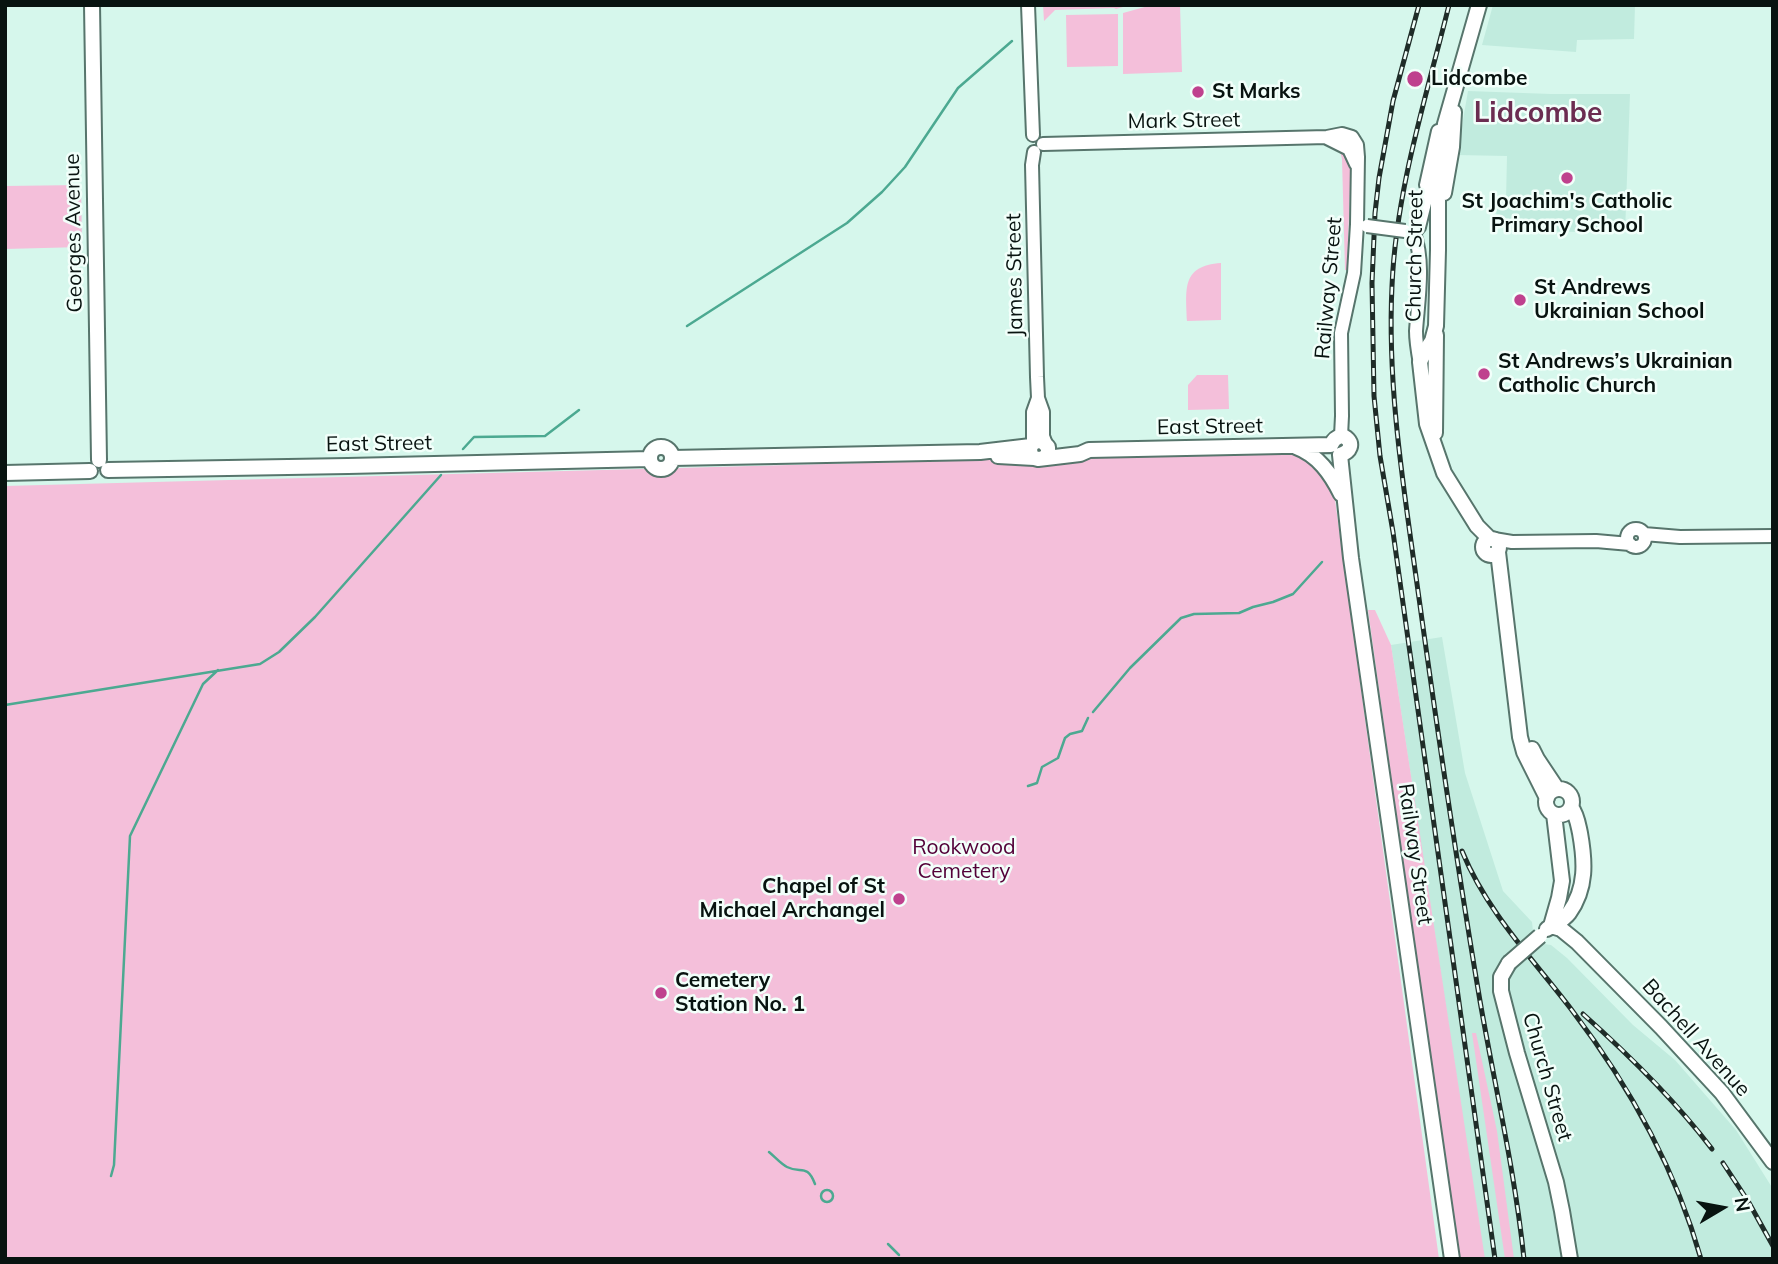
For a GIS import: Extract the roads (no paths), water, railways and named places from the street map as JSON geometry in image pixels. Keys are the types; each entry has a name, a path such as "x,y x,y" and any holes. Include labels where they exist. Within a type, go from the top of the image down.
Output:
{"main road":[{"name":"Georges Avenue","path":"92,5 99,467"},
{"path":"1438,174 1443,130 1479,5"},
{"path":"1438,250 1453,133 1456,83"},
{"path":"1438,174 1443,166 1455,99"},
{"name":"Church Street","path":"1438,174 1436,326 1432,341 1423,357 1425,417 1444,473 1480,536 1491,547 1502,586 1517,725 1524,752 1552,793"},
{"path":"1436,326 1436,447"},
{"path":"1423,357 1435,431"},
{"name":"East Street","path":"5,473 99,467 245,468 650,458 654,466 662,469 669,466 672,458 1040,449 1080,454 1089,450 1337,445"},
{"name":"Railway Street","path":"1337,445 1452,1259"},
{"path":"1294,446 1310,454 1326,469 1338,487 1346,509"},
{"path":"1545,931 1559,898 1562,881 1554,814 1548,808 1552,793 1565,789 1571,795 1571,807 1564,814 1554,814"},
{"name":"Church Street","path":"1570,1259 1556,1182 1517,1054 1500,984 1508,963 1569,913 1583,881 1584,855 1577,818 1571,807"},
{"path":"1580,945 1575,922 1583,881"},
{"name":"Bachell Avenue","path":"1545,931 1561,929 1661,1027 1709,1078 1773,1162"},
{"name":"Bachell Avenue","path":"1545,931 1556,936 1612,979"}],"street":[{"name":"James Street","path":"1028,5 1033,135 1028,137 1026,145 1029,150 1038,148 1032,178 1038,398 1033,412 1040,449"},
{"path":"1423,210 1431,159 1444,109 1456,83"},
{"name":"Railway Street","path":"1334,138 1350,136 1357,145 1362,225 1341,333 1342,416 1337,445"},
{"path":"1334,138 1350,151 1358,174"},
{"name":"Mark Street","path":"1038,148 1334,138"},
{"name":"Church Street","path":"1423,357 1418,253 1410,232 1419,228 1432,183 1438,174"},
{"path":"1362,225 1410,232"},
{"path":"1491,547 1521,541 1773,536"}],"waterway":[{"path":"687,326 847,223 905,167 958,88 1012,41"},
{"path":"463,449 474,437 545,436 579,410"},
{"path":"5,705 260,664 279,652 315,617 441,475"},
{"path":"1093,712 1130,668 1181,618 1194,614 1239,613 1273,602 1293,594 1322,562"},
{"path":"111,1176 114,1165 130,836 203,684 218,670"},
{"path":"1028,786 1037,783 1042,767 1058,758 1065,738 1082,731 1088,718"},
{"path":"769,1152 787,1167 809,1173 815,1184"},
{"path":"827,1190 833,1196 827,1202 821,1196 827,1190"},
{"path":"888,1244 899,1255"}],"railway":[{"path":"1419,5 1393,101 1379,178 1372,283 1374,396 1380,456 1495,1259"},
{"path":"1449,5 1413,144 1399,215 1392,286 1394,401 1402,477 1463,899 1524,1259"},
{"path":"1462,851 1497,914 1571,1009 1631,1097 1678,1192 1701,1259"},
{"path":"1583,1014 1651,1078 1712,1149"},
{"path":"1723,1163 1773,1246"}],"place":[{"name":"Lidcombe","path":"1415,79"},
{"name":"St Marks","path":"1198,92"},
{"name":"St Joachim's Catholic Primary School","path":"1567,178"},
{"name":"St Andrews Ukrainian School","path":"1520,300"},
{"name":"St Andrews’s Ukrainian Catholic Church","path":"1484,374"},
{"name":"Chapel of St Michael Archangel","path":"899,899"},
{"name":"Cemetery Station No. 1","path":"661,993"}],"district":[{"name":"Lidcombe","path":"1538,114"}],"park label":[{"name":"Rookwood Cemetery","path":"964,860"}]}
